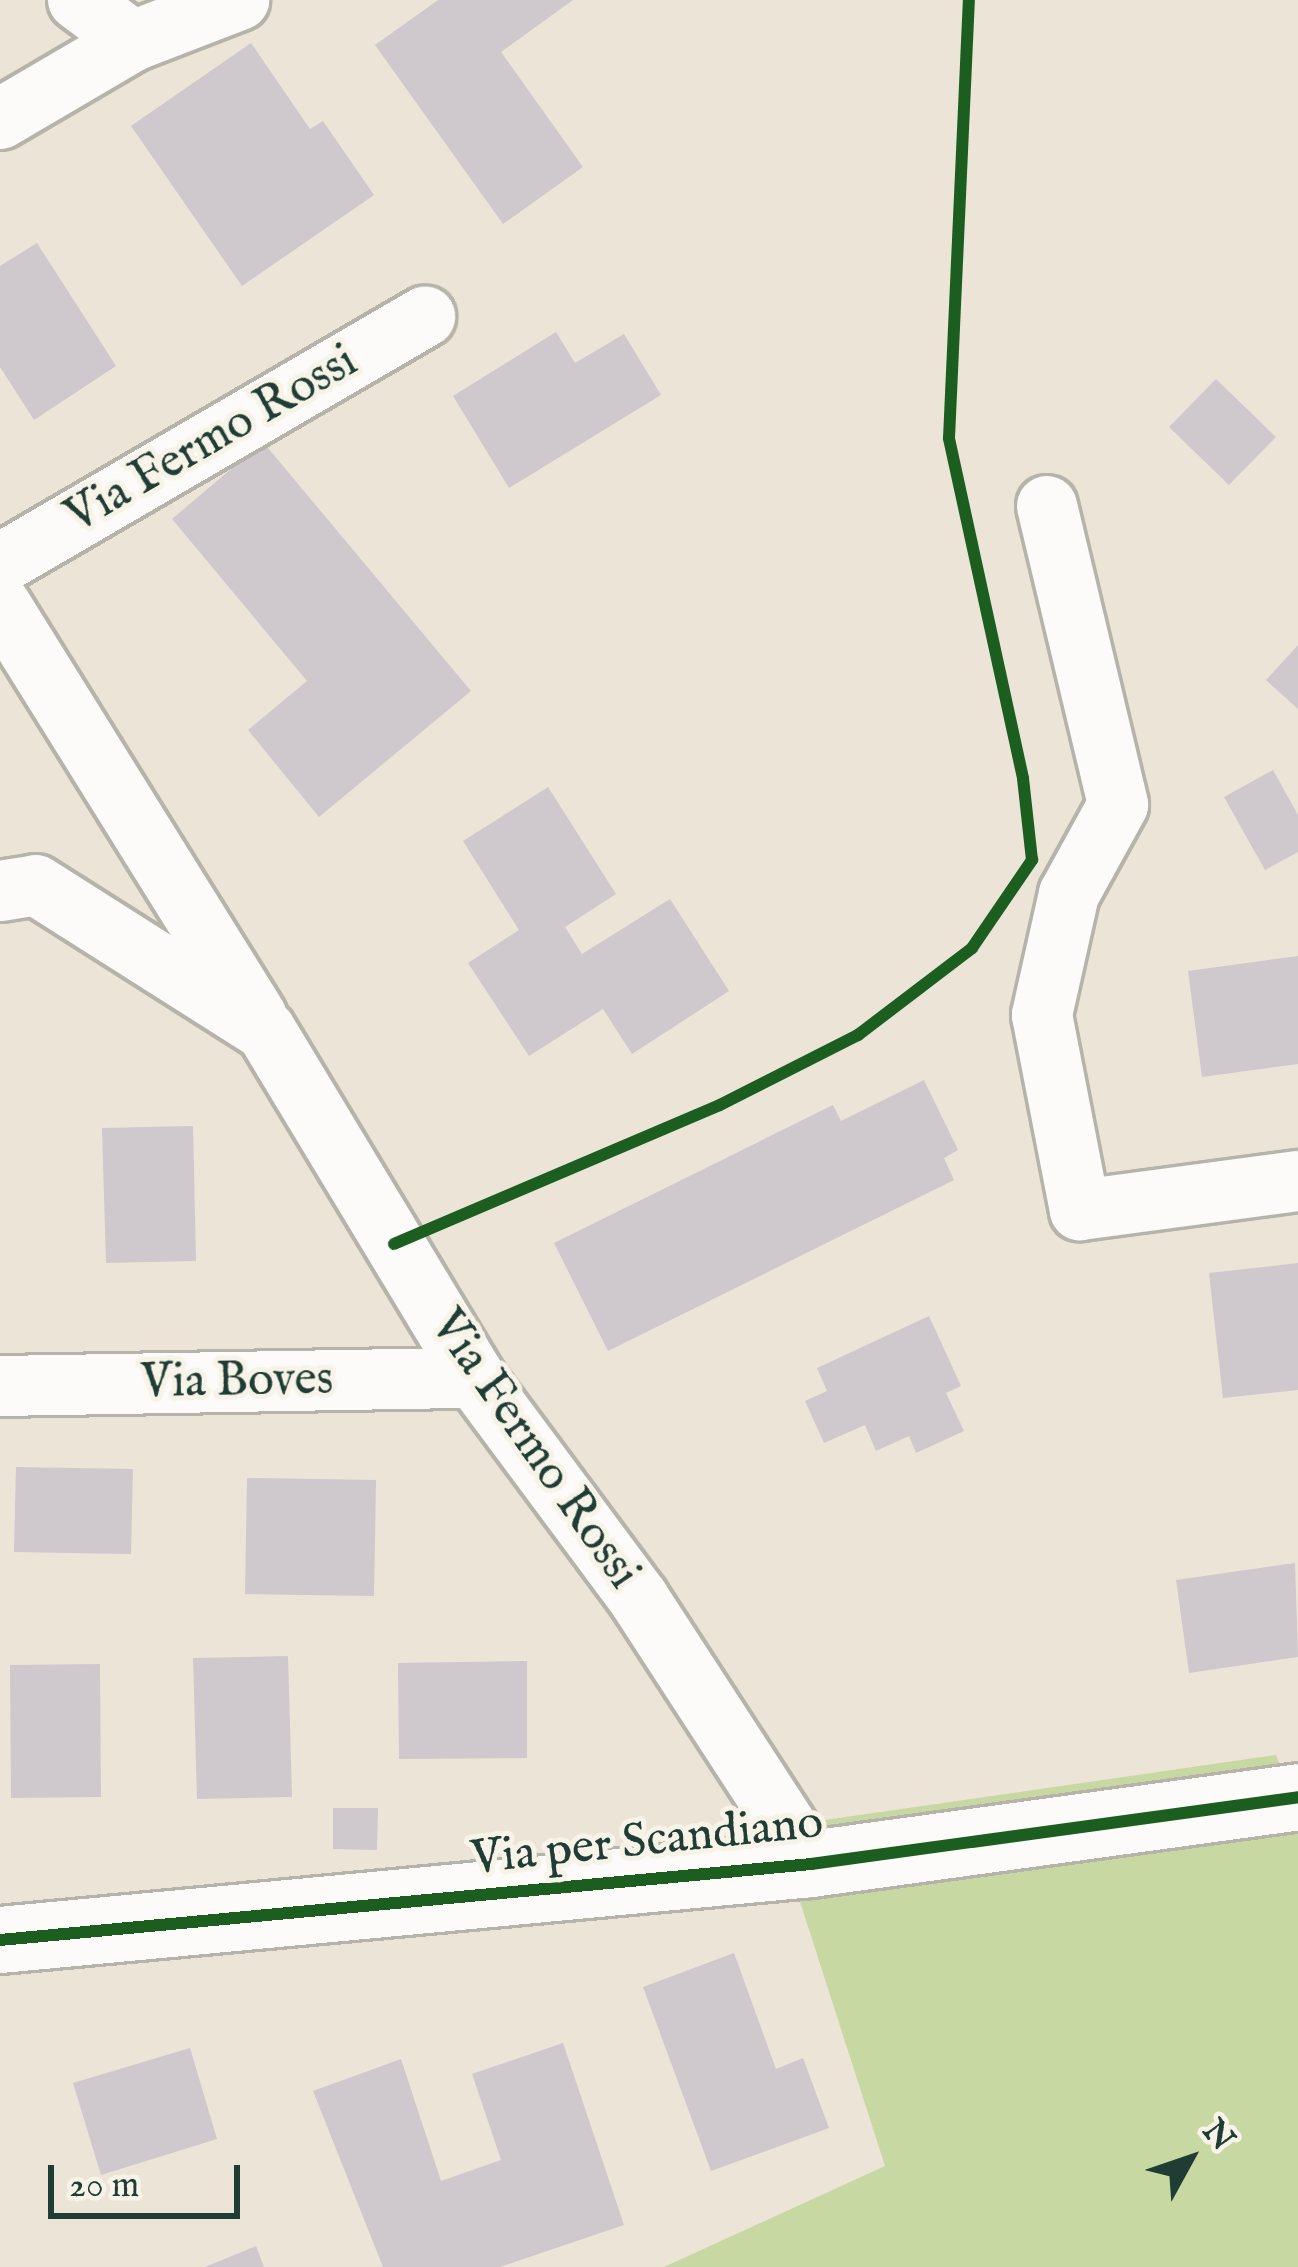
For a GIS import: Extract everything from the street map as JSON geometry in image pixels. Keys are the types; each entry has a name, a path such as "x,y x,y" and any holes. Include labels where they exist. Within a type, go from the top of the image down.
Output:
{"street":[{"path":"78,0 133,41"},
{"path":"0,119 133,41 239,0"},
{"name":"Via Fermo Rossi","path":"0,564 424,317"},
{"path":"1047,506 1118,805 1069,894 1042,1015 1080,1210 1298,1180"},
{"name":"Via Fermo Rossi","path":"0,604 475,1378 639,1599 811,1864"},
{"name":"Via Fermo Rossi","path":"0,891 36,885 266,1031"},
{"name":"Via Boves","path":"0,1386 475,1378"},
{"name":"Via per Scandiano","path":"0,1940 811,1864 1298,1797"}],"green space":[{"path":"1276,1755 1298,1814 1298,2267 664,2267 885,2166 776,1827"}],"building":[{"path":"438,0 573,0 501,52 583,167 503,224 375,45"},
{"path":"251,43 310,129 323,121 374,195 242,286 131,126"},
{"path":"37,243 116,366 34,420 0,367 0,266"},
{"path":"556,332 575,363 624,334 661,395 509,488 453,396"},
{"path":"1216,379 1276,437 1229,485 1169,427"},
{"path":"263,442 471,691 319,817 248,730 307,681 172,519"},
{"path":"1298,645 1298,709 1266,680"},
{"path":"1273,770 1298,815 1298,852 1265,870 1224,797"},
{"path":"548,787 616,894 565,927 582,954 670,899 729,991 632,1054 603,1009 529,1056 468,963 519,930 463,841"},
{"path":"1298,956 1298,1064 1202,1077 1188,971"},
{"path":"924,1080 958,1150 944,1158 954,1180 608,1351 554,1243 833,1105 841,1121"},
{"path":"193,1126 196,1261 106,1263 102,1128"},
{"path":"1298,1263 1298,1390 1223,1398 1209,1273"},
{"path":"929,1316 961,1386 946,1393 964,1431 916,1453 909,1436 876,1451 865,1425 824,1443 805,1401 827,1391 817,1368"},
{"path":"16,1467 133,1469 131,1554 14,1552"},
{"path":"247,1478 376,1480 374,1596 245,1594"},
{"path":"1295,1563 1298,1657 1189,1673 1176,1580"},
{"path":"288,1656 292,1797 197,1799 193,1658"},
{"path":"527,1661 527,1758 399,1759 398,1663"},
{"path":"100,1664 101,1797 11,1798 10,1665"},
{"path":"333,1808 378,1808 377,1850 333,1849"},
{"path":"734,1953 776,2069 803,2058 829,2128 711,2171 643,1987"},
{"path":"563,2043 624,2225 500,2267 383,2267 313,2091 401,2059 441,2181 501,2160 472,2074"},
{"path":"190,2048 217,2139 101,2175 73,2083"},
{"path":"256,2246 264,2267 205,2267"}],"cycle path":[{"path":"394,1244 720,1105 858,1035 972,948 1032,860 1023,778 949,438 969,0"},
{"path":"0,1940 811,1864 1298,1797"}]}
